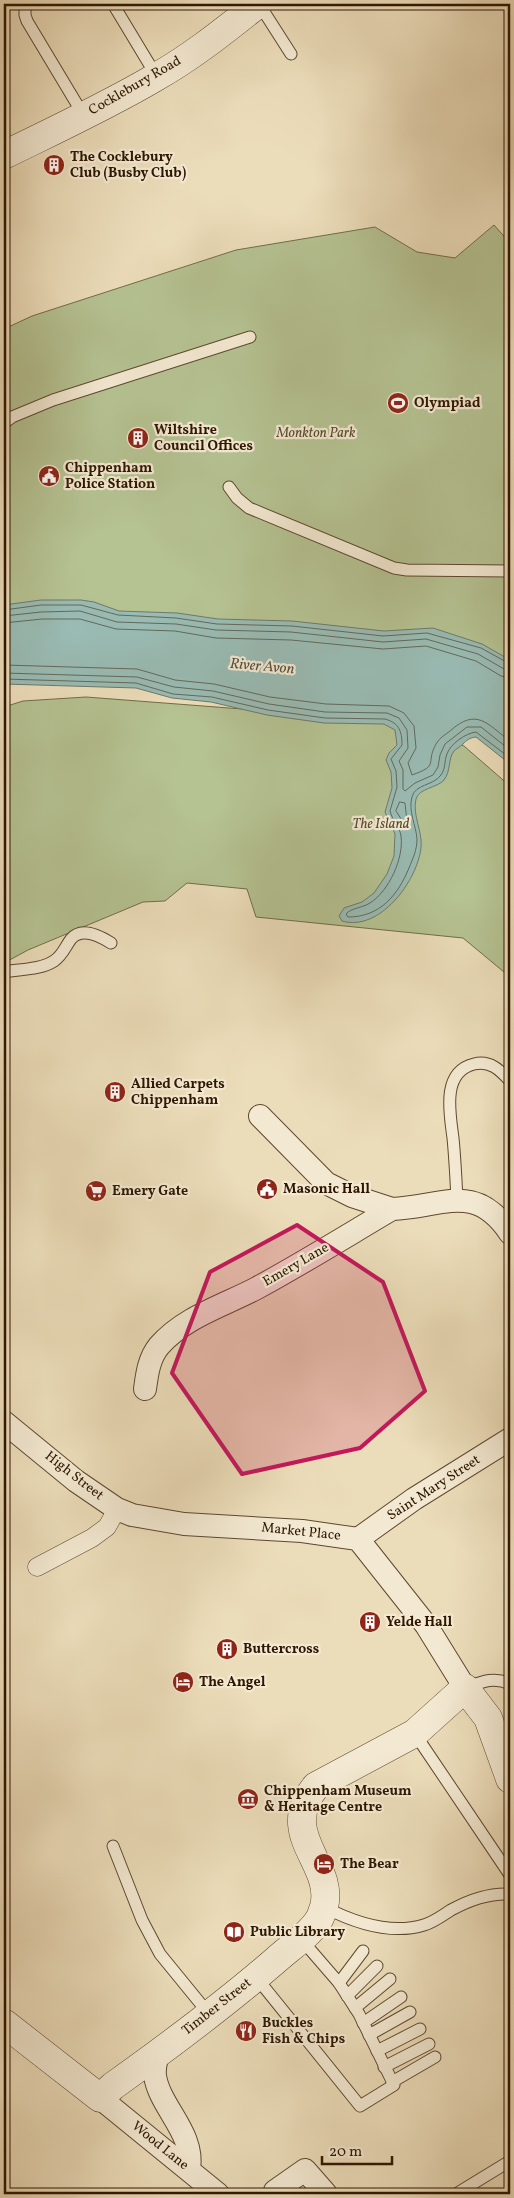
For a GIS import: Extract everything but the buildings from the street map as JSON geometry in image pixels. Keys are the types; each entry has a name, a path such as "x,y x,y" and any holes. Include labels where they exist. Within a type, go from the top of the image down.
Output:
{"street":[{"name":"Cocklebury Road","path":"4,155 84,116 157,77 210,42 258,4"},
{"name":"Emery Lane","path":"260,1116 326,1183 352,1196 392,1209 413,1208 457,1200 478,1204 489,1208 496,1214 510,1233"},
{"name":"Emery Lane","path":"145,1389 151,1359 159,1346 198,1317 274,1278 392,1209"},
{"name":"High Street","path":"4,1422 76,1480 117,1509 150,1519"},
{"name":"Saint Mary Street","path":"358,1539 414,1499 510,1439"},
{"path":"37,1566 92,1538 107,1527 117,1509"},
{"name":"Market Place","path":"150,1519 184,1524 318,1532 358,1539 426,1625 465,1688 488,1718 505,1747 510,1779"},
{"path":"324,1907 324,1883 302,1832 302,1817 310,1793 322,1782 415,1733 465,1688"},
{"name":"Timber Street","path":"100,2098 113,2086 256,1977 318,1922 324,1907"},
{"path":"5,2027 100,2098"},
{"path":"158,2053 154,2069 156,2082 189,2147 189,2169"},
{"name":"Wood Lane","path":"100,2098 218,2194"},
{"path":"275,2191 306,2170 326,2194"}],"lane":[{"path":"25,4 27,21 84,116"},
{"path":"113,4 157,77"},
{"path":"258,4 291,54"},
{"path":"4,423 12,417 53,400 250,337"},
{"path":"229,487 237,498 249,508 394,568 407,570 510,572"},
{"path":"4,972 47,964 60,956 71,939 81,934 100,936 111,943"},
{"path":"457,1200 449,1116 450,1089 460,1072 476,1064 490,1065 498,1068 510,1081"},
{"path":"465,1688 483,1680 500,1680 510,1684"},
{"path":"415,1733 510,1875"},
{"path":"113,1846 142,1920 160,1954 209,2014"},
{"path":"324,1907 358,1922 384,1927 406,1928 425,1925 461,1904 475,1899 510,1894"},
{"path":"256,1977 360,2106 394,2085 355,2008 338,1983 300,1938"},
{"path":"338,1983 363,1951"},
{"path":"347,1996 377,1966"},
{"path":"355,2008 390,1979"},
{"path":"363,2023 402,1997"},
{"path":"369,2035 410,2012"},
{"path":"377,2051 420,2029"},
{"path":"384,2066 429,2044"},
{"path":"392,2082 436,2057"},
{"path":"456,2194 510,2161"}],"highlighted area":[{"path":"297,1225 383,1282 425,1391 360,1448 242,1474 172,1373 210,1272"}],"green space":[{"name":"Monkton Park","path":"494,225 510,243 510,665 4,620 4,329 32,316 236,250 375,227 417,252 455,258"},
{"name":"The Island","path":"86,697 411,722 464,746 510,786 510,977 463,938 256,917 247,889 187,883 165,901 143,902 28,950 4,963 4,707 23,701"}],"water":[{"name":"River Avon","path":"41,600 81,600 94,602 119,611 177,613 218,619 292,621 384,631 433,628 482,644 510,660 510,764 476,737 468,739 454,751 444,780 424,790 416,799 415,811 421,848 418,861 404,888 394,901 370,919 356,922 342,921 339,916 344,908 362,902 374,893 387,874 394,856 395,834 385,812 392,788 391,772 386,760 389,753 397,745 395,730 384,724 324,723 267,715 211,702 172,698 136,688 4,684 4,605"}],"place":[{"name":"The Cocklebury Club (Busby Club)","path":"54,165"},
{"name":"Olympiad","path":"398,403"},
{"name":"Wiltshire Council Offices","path":"138,438"},
{"name":"Chippenham Police Station","path":"49,476"},
{"name":"Allied Carpets Chippenham","path":"115,1092"},
{"name":"Masonic Hall","path":"267,1189"},
{"name":"Emery Gate","path":"96,1191"},
{"name":"Yelde Hall","path":"370,1622"},
{"name":"Buttercross","path":"227,1649"},
{"name":"The Angel","path":"183,1682"},
{"name":"Chippenham Museum & Heritage Centre","path":"248,1799"},
{"name":"The Bear","path":"324,1864"},
{"name":"Public Library","path":"234,1932"},
{"name":"Buckles Fish & Chips","path":"246,2031"}]}
